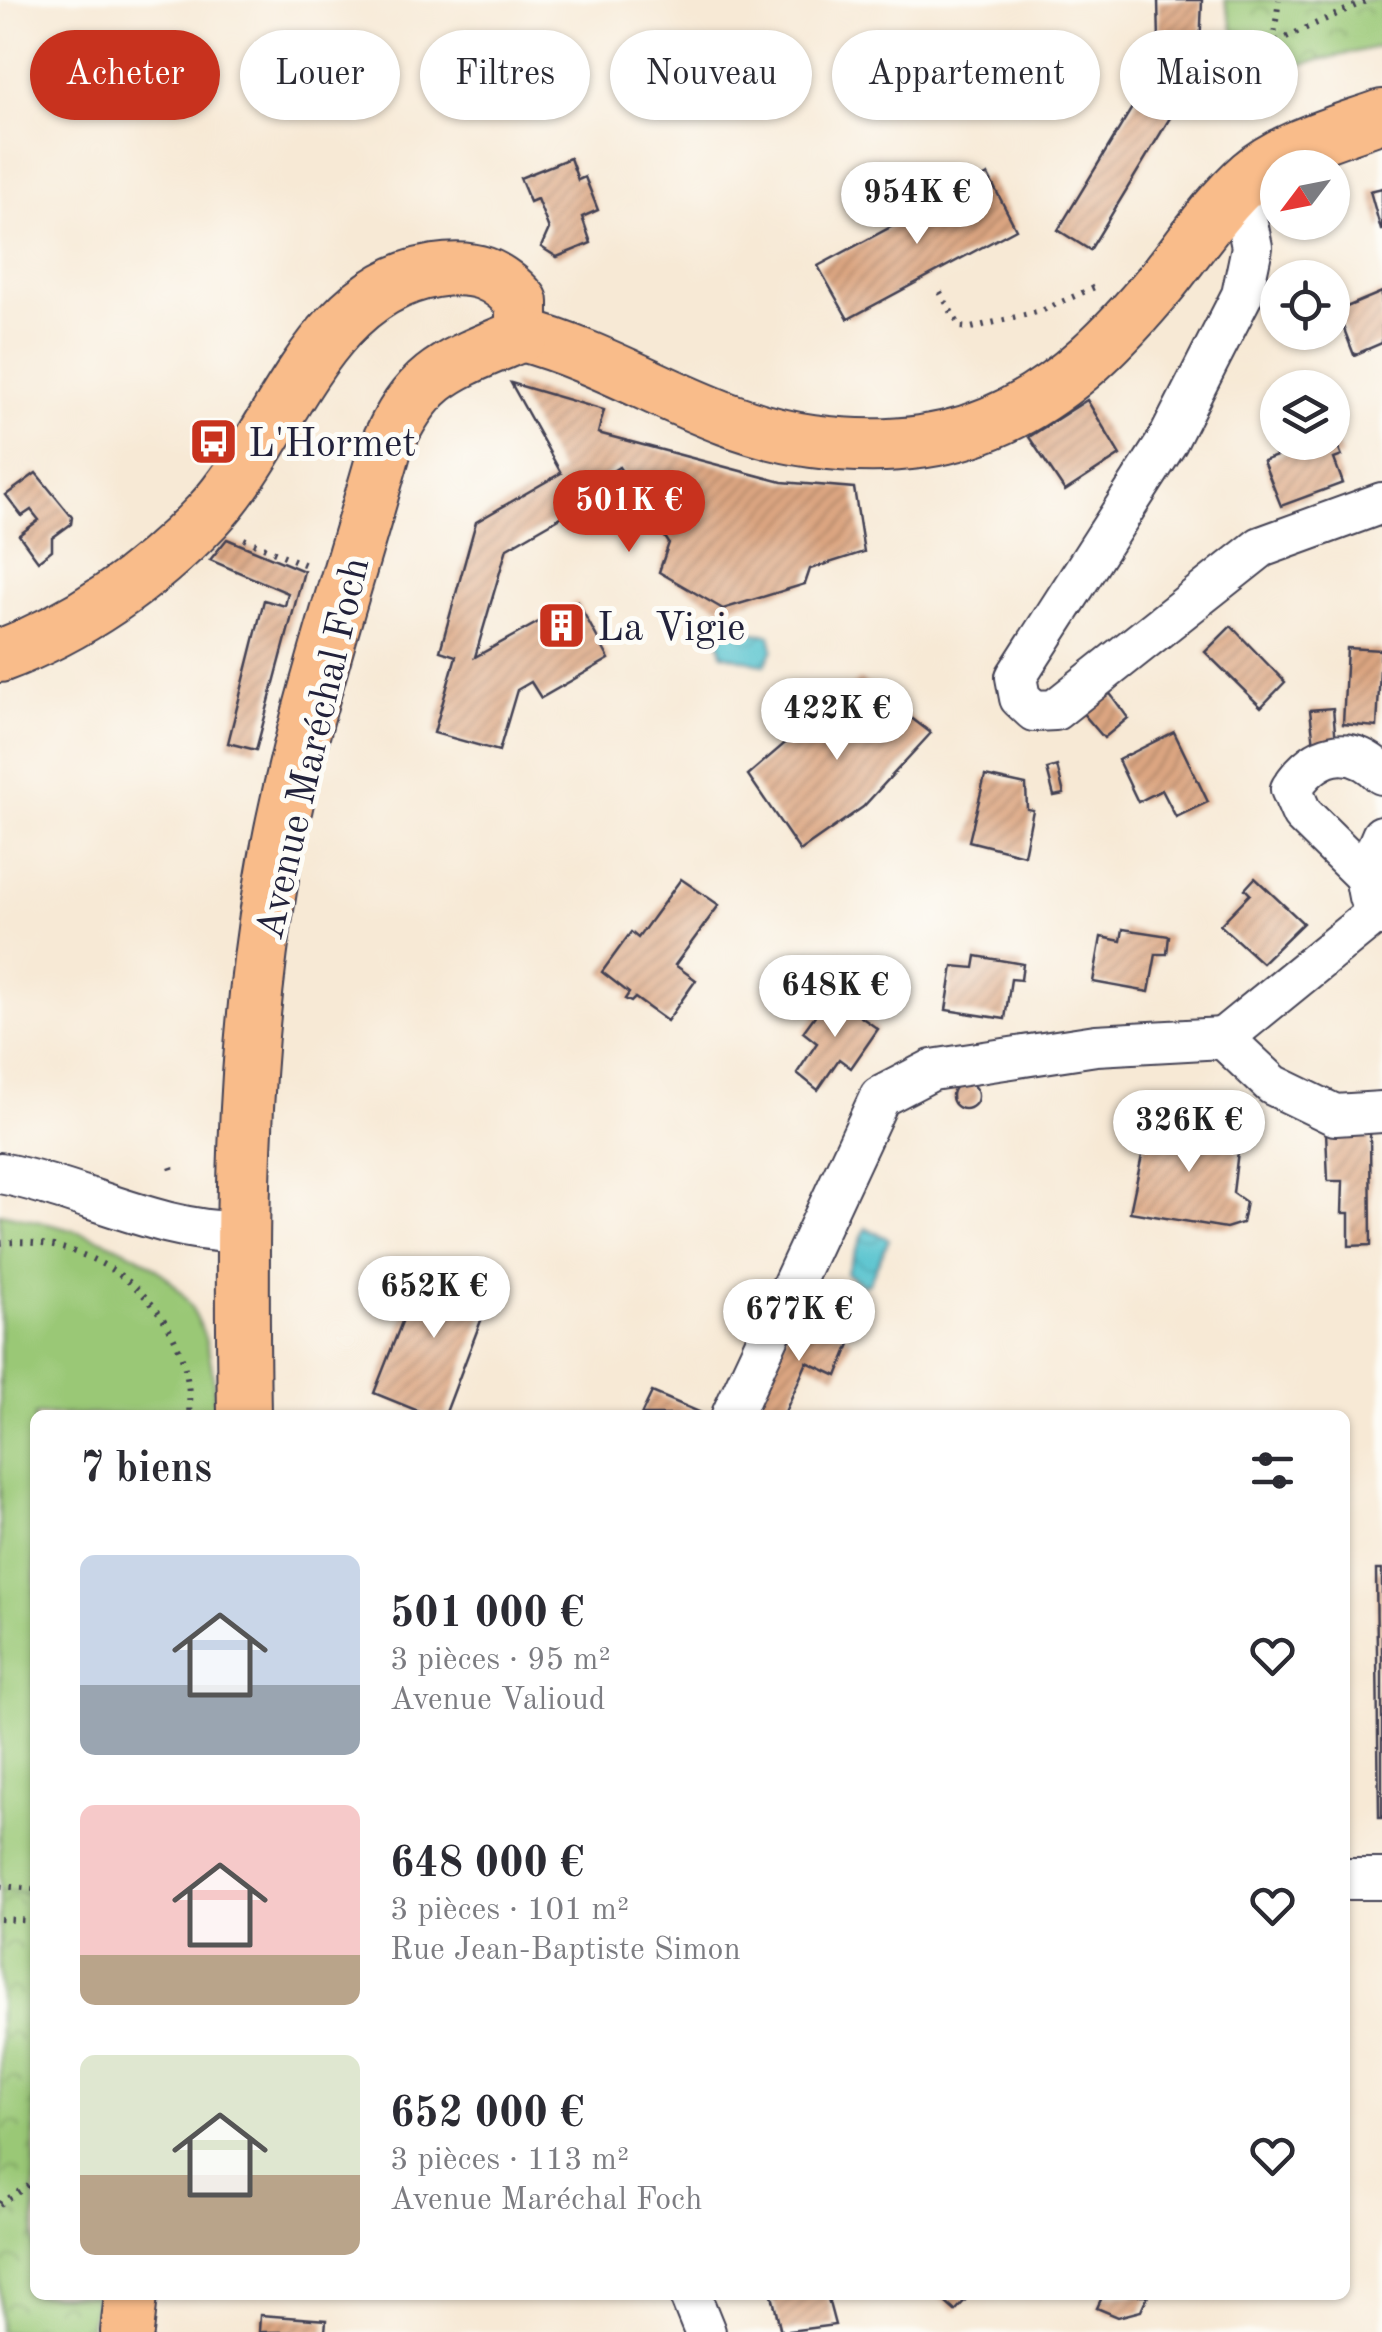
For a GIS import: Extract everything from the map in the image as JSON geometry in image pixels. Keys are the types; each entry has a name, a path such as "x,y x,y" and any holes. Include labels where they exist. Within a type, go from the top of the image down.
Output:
{"main road":[{"path":"0,656 56,632 159,565 211,512 327,342 358,305 396,281 456,268 501,278 522,302 522,335 569,347 672,398 750,429 846,443 933,440 1006,417 1054,390 1094,359 1255,172 1328,136 1382,116"},
{"name":"Avenue Maréchal Foch","path":"244,1410 244,1115 271,883 308,727 385,449 402,410 420,387 463,360 522,335"},
{"path":"127,2332 130,2300"}],"street":[{"path":"1230,198 1245,213 1252,247 1242,295 1167,442 1016,677 1020,698 1034,711 1056,710 1140,638 1262,547 1382,504"},
{"path":"734,1410 880,1097 932,1070 1096,1045 1223,1038 1377,916 1366,876 1302,814 1292,789 1307,765 1337,754 1366,758 1382,774"},
{"path":"1366,876 1382,836"},
{"path":"1223,1038 1273,1085 1335,1115 1382,1112"},
{"path":"0,1172 65,1187 190,1229 241,1232"},
{"path":"1350,1879 1382,1880"},
{"path":"692,2300 705,2332"}],"path":[{"path":"1274,30 1279,0"},
{"path":"1298,31 1368,0"},
{"path":"940,292 960,328 972,328 1042,310 1105,283"},
{"path":"236,536 307,566"},
{"path":"171,1167 174,1176"},
{"path":"0,1243 55,1243 118,1272 153,1304 181,1346 191,1386 189,1410"},
{"path":"0,1886 30,1889"},
{"path":"0,1919 30,1921"},
{"path":"0,2204 30,2184"}],"green space":[{"path":"1225,0 1382,0 1382,46 1298,65 1298,30 1233,30"},
{"path":"0,1213 88,1235 125,1249 156,1268 181,1293 200,1324 211,1365 215,1410 30,1410 30,1894 0,1891"},
{"path":"0,1891 30,1894 30,2300 95,2300 90,2332 0,2332"}],"water":[{"path":"730,630 770,635 773,649 765,665 722,654 719,638"},
{"path":"866,1228 889,1239 869,1283 862,1285 846,1273"}],"building":[{"path":"1158,0 1202,0 1201,30 1159,30"},
{"path":"1125,120 1169,120 1090,250 1058,230"},
{"path":"570,158 578,180 585,177 598,210 582,217 591,243 557,257 541,247 549,229 537,199 530,202 520,178"},
{"path":"988,175 1016,229 848,319 818,266"},
{"path":"1382,188 1382,230 1381,230 1370,191"},
{"path":"1382,292 1382,343 1354,355 1350,345 1350,306"},
{"path":"511,383 604,410 598,433 782,482 854,488 864,552 810,569 805,584 723,609 659,572 669,543 619,467 575,495 580,506 507,548 475,657 577,601 609,659 541,698 531,682 517,690 499,751 434,733 456,656 440,651 476,522 561,473"},
{"path":"1087,400 1120,455 1065,491 1029,437"},
{"path":"1334,460 1343,483 1281,506 1263,461"},
{"path":"36,473 72,517 71,524 52,538 52,550 38,561 19,535 39,520 31,510 22,516 6,495"},
{"path":"227,539 304,571 256,750 228,743 264,600 285,606 288,593 210,560"},
{"path":"1231,626 1285,682 1261,707 1205,652"},
{"path":"1347,648 1381,650 1377,727 1343,724"},
{"path":"860,679 931,733 863,807 800,851 748,775"},
{"path":"1106,688 1128,718 1104,738 1081,711"},
{"path":"1333,708 1336,743 1314,745 1310,710"},
{"path":"1174,732 1208,802 1176,817 1162,790 1138,802 1118,760"},
{"path":"1057,766 1064,794 1054,796 1047,769"},
{"path":"985,776 1026,785 1027,809 1033,810 1024,855 969,841"},
{"path":"1255,878 1303,923 1262,963 1220,925 1250,894 1245,889"},
{"path":"681,879 719,905 675,965 696,980 667,1021 635,998 631,1002 625,999 629,993 602,972 631,932 638,938"},
{"path":"1123,929 1169,936 1167,954 1156,954 1149,992 1093,982 1101,937 1121,941"},
{"path":"976,956 1023,964 1021,980 1011,979 1005,1019 946,1010 953,966 974,968"},
{"path":"830,995 878,1029 851,1068 839,1059 818,1090 797,1073 817,1043 803,1032"},
{"path":"965,1083 974,1087 978,1096 974,1105 965,1109 956,1105 952,1096 956,1087"},
{"path":"1150,1118 1240,1134 1233,1193 1246,1202 1242,1223 1226,1228 1130,1212"},
{"path":"1370,1130 1371,1245 1349,1246 1349,1213 1342,1213 1343,1181 1328,1181 1326,1131"},
{"path":"425,1263 493,1289 447,1410 416,1410 374,1393"},
{"path":"794,1315 852,1339 837,1376 807,1362 786,1410 750,1410"},
{"path":"652,1392 694,1410 643,1410"},
{"path":"1376,1570 1382,1570 1382,1818 1379,1818"},
{"path":"773,2300 828,2300 835,2325 781,2332"},
{"path":"943,2300 965,2300 955,2311"},
{"path":"1101,2300 1146,2300 1141,2311 1118,2317 1097,2308"},
{"path":"260,2315 326,2320 325,2332 259,2332"}],"place":[{"name":"L'Hormet","path":"213,442"},
{"name":"La Vigie","path":"562,626"}]}
